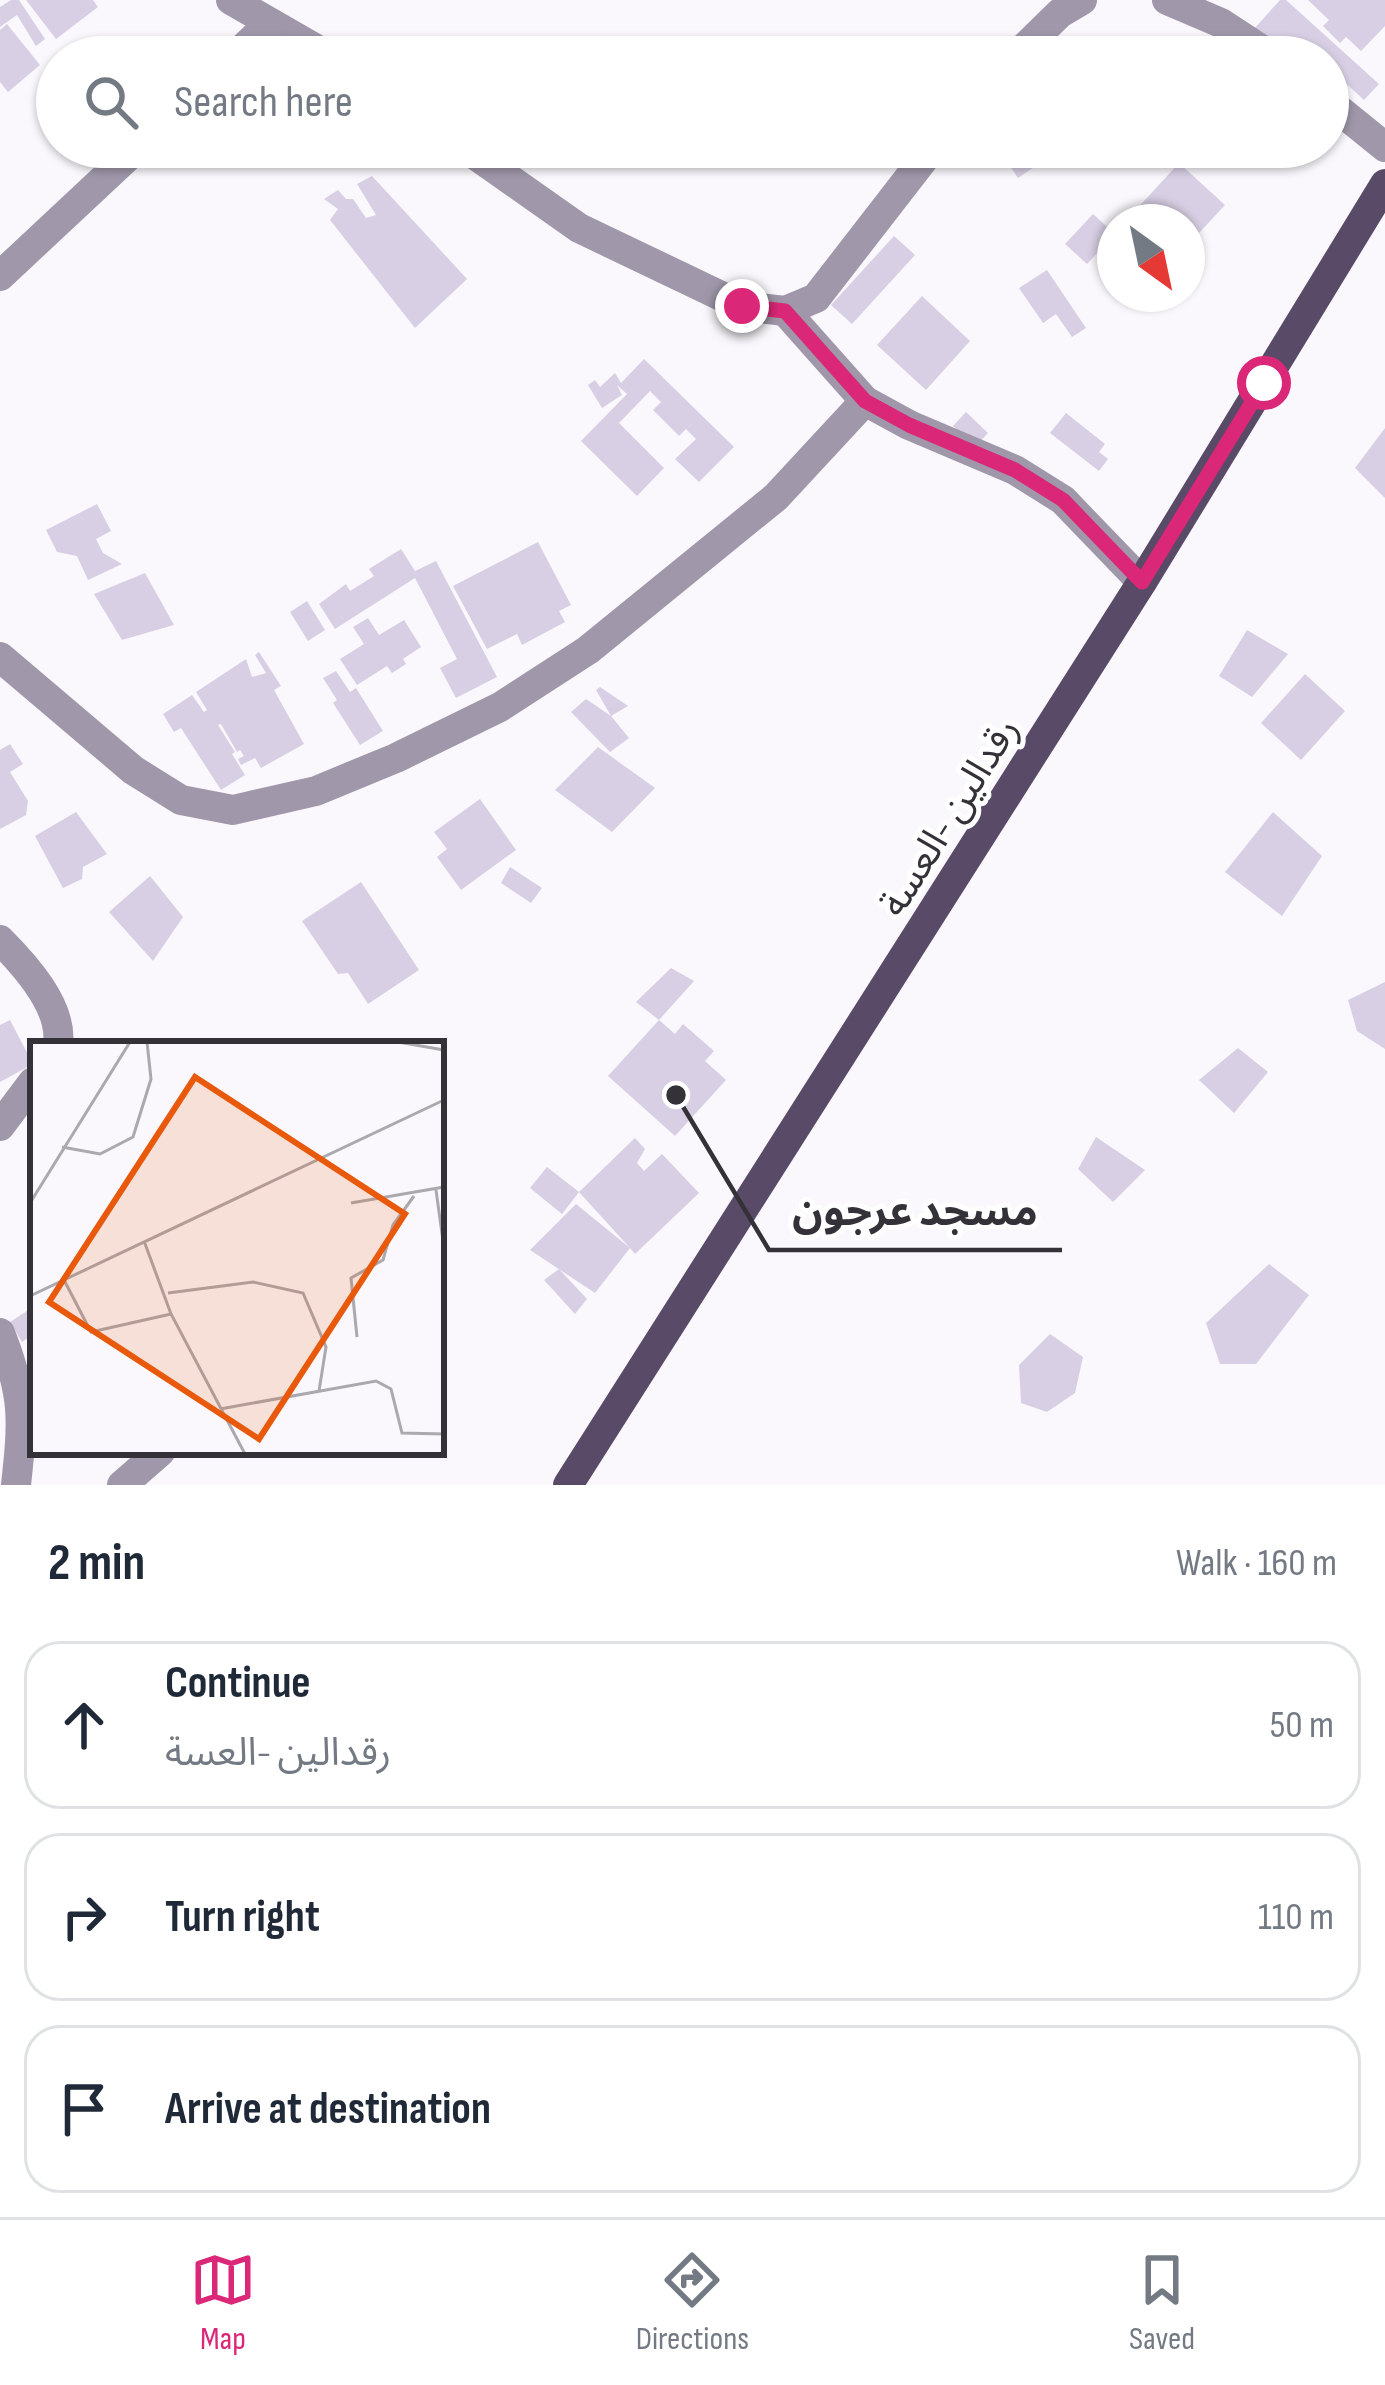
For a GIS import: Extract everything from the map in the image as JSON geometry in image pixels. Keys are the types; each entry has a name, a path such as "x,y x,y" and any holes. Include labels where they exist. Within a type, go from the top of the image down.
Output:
{"main road":[{"name":"رقدالين -العسة","path":"568,1485 1142,582 1385,184"}],"street":[{"path":"231,0 293,36"},
{"path":"1036,36 1082,0"},
{"path":"1167,0 1241,36"},
{"path":"256,36 270,23"},
{"path":"1349,118 1385,147"},
{"path":"0,276 116,168"},
{"path":"494,168 579,228 742,306 785,311 816,298 917,168"},
{"path":"785,311 865,401 1015,470 1063,500 1142,582"},
{"path":"0,657 133,770 181,800 233,810 316,791 500,707 588,650 776,497 865,401"},
{"path":"0,940 51,1006 59,1024 58,1041"},
{"path":"0,1126 30,1086"},
{"path":"0,1334 22,1397 23,1438 16,1485"},
{"path":"122,1485 157,1455"}],"building":[{"path":"19,0 43,36 36,36 36,46 17,15 0,27 0,7"},
{"path":"26,0 93,0 98,7 54,36"},
{"path":"1280,0 1286,0 1326,36 1259,36 1253,30"},
{"path":"1308,0 1385,0 1385,26 1361,51 1349,36 1333,36 1323,26 1329,20"},
{"path":"7,24 36,60 36,68 8,92 0,82 0,30"},
{"path":"1349,57 1379,84 1364,100 1349,86"},
{"path":"1011,168 1033,168 1018,178"},
{"path":"1174,168 1184,168 1225,205 1205,227 1205,204 1141,204"},
{"path":"372,176 467,279 415,328 330,220 338,209 324,199 338,190 346,199 353,199 366,218 376,215 357,184"},
{"path":"1093,214 1097,218 1097,253 1087,264 1065,244"},
{"path":"894,236 915,255 852,324 831,305"},
{"path":"1047,270 1086,328 1072,337 1056,314 1043,323 1019,288"},
{"path":"922,296 970,341 926,390 877,345"},
{"path":"644,359 734,447 699,482 675,459 696,439 686,429 679,436 653,410 661,402 650,391 619,423 664,468 637,496 581,441 627,394 617,385 622,395 602,408 588,385 595,380 600,387 615,373 621,383"},
{"path":"966,412 988,433 975,447 953,426"},
{"path":"1066,413 1105,444 1099,452 1108,459 1099,471 1050,433"},
{"path":"1385,428 1385,498 1355,468"},
{"path":"97,504 111,531 96,539 103,553 122,564 88,580 77,556 57,552 46,530"},
{"path":"538,542 571,605 559,611 565,622 522,645 517,634 487,649 453,586"},
{"path":"401,549 415,571 436,561 497,677 456,698 440,668 457,659 415,578 335,629 319,604 346,584 350,591 374,576 369,569"},
{"path":"145,573 174,625 122,640 94,594"},
{"path":"307,601 325,630 308,641 290,612"},
{"path":"368,618 379,635 404,620 421,647 392,673 387,666 357,685 340,659 364,644 353,627"},
{"path":"1247,630 1288,654 1252,697 1219,676"},
{"path":"259,652 281,686 274,690 304,744 261,768 255,758 241,765 238,759 244,756 218,725 245,775 221,790 181,728 174,732 163,714 192,695 204,712 196,692 246,659 252,677 266,673 255,655"},
{"path":"336,671 350,692 356,688 383,731 360,745 323,678"},
{"path":"1305,674 1345,711 1301,760 1261,723"},
{"path":"600,687 628,706 611,716 596,690"},
{"path":"586,699 611,716 629,738 610,752 571,712"},
{"path":"10,744 23,764 10,772 28,801 26,815 0,829 0,750"},
{"path":"598,747 655,788 612,832 555,790"},
{"path":"480,799 516,850 461,890 437,857 447,849 434,832"},
{"path":"76,812 107,854 83,867 82,879 63,888 35,836"},
{"path":"1273,812 1322,856 1282,916 1225,872"},
{"path":"510,867 542,888 531,903 501,883"},
{"path":"150,876 183,917 153,961 109,912"},
{"path":"361,882 419,970 368,1004 348,973 338,974 302,921"},
{"path":"671,968 694,981 659,1020 636,1002"},
{"path":"1385,982 1385,1049 1357,1031 1348,1000"},
{"path":"10,1020 30,1066 0,1082 0,1025"},
{"path":"659,1020 675,1034 683,1024 714,1051 705,1061 726,1080 675,1136 608,1076"},
{"path":"1238,1048 1268,1072 1234,1113 1199,1080"},
{"path":"1096,1137 1145,1170 1113,1202 1078,1169"},
{"path":"635,1138 645,1149 637,1163 644,1171 662,1154 699,1193 635,1254 579,1192"},
{"path":"547,1167 579,1192 562,1214 530,1188"},
{"path":"576,1204 630,1248 595,1293 530,1250"},
{"path":"1269,1264 1309,1295 1256,1364 1220,1364 1206,1323"},
{"path":"559,1269 587,1299 575,1314 544,1280"},
{"path":"30,1309 30,1342 28,1338 22,1342 10,1322"},
{"path":"1050,1334 1083,1357 1075,1393 1047,1412 1021,1403 1019,1365"}],"place":[{"name":"مسجد عرجون","path":"676,1095"}],"route":[{"path":"742,306 785,311 865,401 1015,470 1063,500 1142,582 1264,383"}]}
